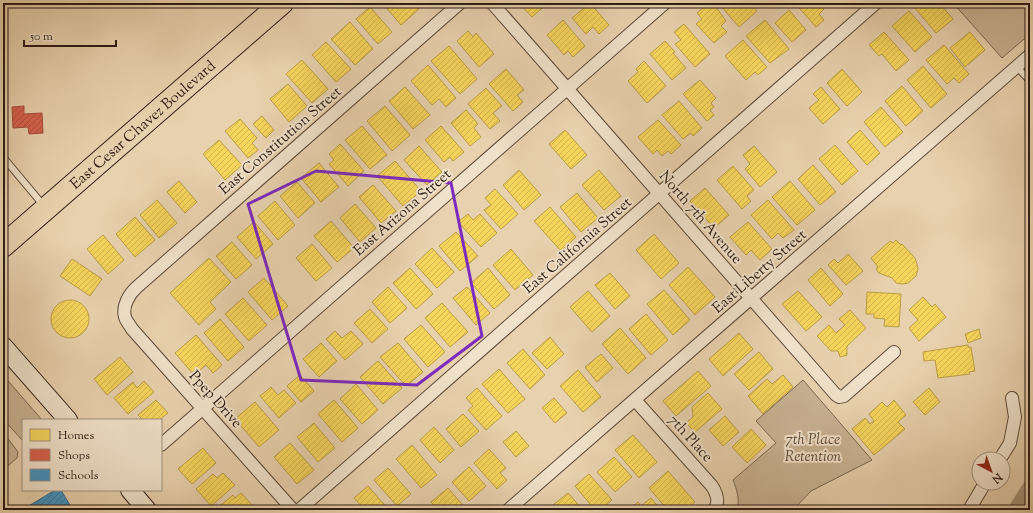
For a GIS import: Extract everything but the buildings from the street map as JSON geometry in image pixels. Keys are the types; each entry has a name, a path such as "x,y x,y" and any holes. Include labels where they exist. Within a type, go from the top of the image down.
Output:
{"highway":[{"name":"East Cesar Chavez Boulevard","path":"3,246 282,3"}],"main road":[{"path":"3,346 67,419"},
{"path":"131,491 147,510"}],"street":[{"name":"East Constitution Street","path":"125,304 131,292 136,287 460,3"},
{"name":"North 7th Avenue","path":"492,3 836,395 839,397 844,396 894,352"},
{"name":"East Arizona Street","path":"162,444 665,3"},
{"name":"East California Street","path":"299,510 876,3"},
{"name":"East Liberty Street","path":"508,510 1030,56"},
{"name":"Ppep Drive","path":"125,304 125,317 132,329 293,510"},
{"path":"1005,451 1010,443 1015,418 1012,398"},
{"name":"7th Place","path":"635,400 712,486 716,505"},
{"path":"969,510 980,491"}],"lane":[{"path":"1017,67 1030,81"},
{"path":"3,157 46,208"}],"highlighted area":[{"path":"316,171 451,183 482,336 417,385 301,380 248,204"}],"green space":[{"path":"953,3 1030,3 1030,34 1002,58"},
{"path":"3,375 41,419 22,419 22,440 3,419"},
{"name":"7th Place Retention","path":"803,380 872,460 811,491 793,510 737,510 738,495 733,480 776,443 756,421"},
{"path":"3,432 18,452 17,458 3,470"}],"waterway":[{"path":"1014,510 1030,485"}]}
